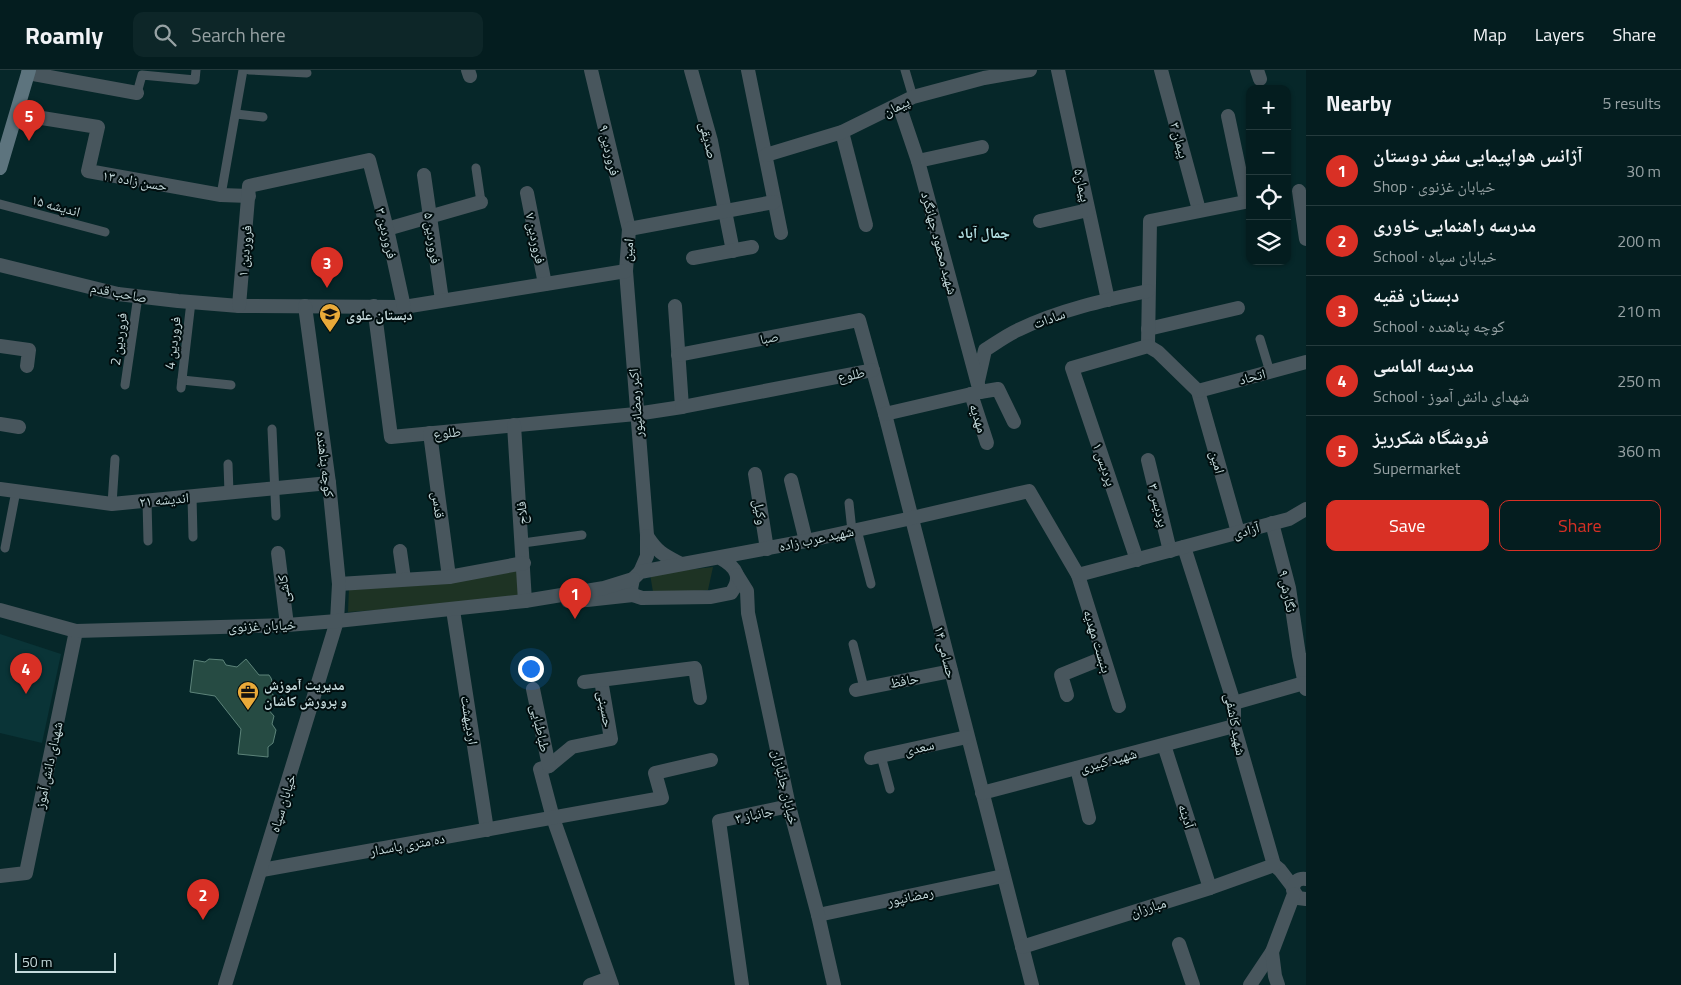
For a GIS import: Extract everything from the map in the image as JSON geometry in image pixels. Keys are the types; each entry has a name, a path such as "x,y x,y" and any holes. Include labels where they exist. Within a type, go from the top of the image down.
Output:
{"main road":[{"path":"3,138 17,114 26,71"},
{"path":"0,168 3,138 26,71"}],"street":[{"name":"فروردین ۹","path":"591,70 629,229"},
{"name":"صدیقی","path":"691,70 711,140 724,211"},
{"path":"748,70 781,233"},
{"name":"پیمان","path":"766,156 842,132 913,97 983,74 1030,70"},
{"name":"پیمان۵","path":"1058,70 1108,300"},
{"name":"پیمان ۳","path":"1161,70 1199,210"},
{"path":"26,71 136,93"},
{"name":"شهید محمود جهانگرد","path":"899,105 918,161 976,389"},
{"name":"حسن زاده ۱۳","path":"17,114 98,127 88,171 222,195 249,196"},
{"path":"1228,116 1246,192"},
{"path":"842,132 866,225"},
{"path":"918,161 982,147"},
{"name":"فروردین ۳","path":"249,196 249,186 369,160 387,228 404,307"},
{"name":"فروردین ۵","path":"424,175 442,300"},
{"name":"فروردین ۷","path":"526,192 546,284"},
{"path":"1297,192 1306,238"},
{"name":"فروردین ۱","path":"240,306 249,196"},
{"path":"1198,391 1158,352 1148,346 1150,221 1246,201"},
{"path":"387,228 430,218 481,202"},
{"path":"629,229 774,202"},
{"path":"1040,221 1088,210"},
{"path":"724,211 733,251"},
{"name":"امین","path":"626,271 629,229"},
{"path":"693,258 752,247"},
{"name":"صاحب قدم","path":"0,264 118,294 240,306 404,307 626,271"},
{"name":"اکبر رمضانپور","path":"626,271 647,535 647,556 636,576"},
{"name":"سادات","path":"976,389 985,350 1018,330 1058,314 1148,291"},
{"name":"کوچه پناهنده","path":"305,306 329,483 339,584 337,622"},
{"name":"طلوع","path":"374,306 391,437 636,414 873,370"},
{"path":"675,306 682,406"},
{"path":"1148,329 1238,308"},
{"name":"صبا","path":"678,355 859,320"},
{"name":"حسامی ۱۴","path":"859,320 1032,985"},
{"path":"0,346 29,350 27,366"},
{"name":"پردیس ۱","path":"1137,560 1072,368 1148,346"},
{"name":"اتحاد","path":"1198,391 1306,362"},
{"path":"885,414 976,389 998,389 1014,422"},
{"name":"مهدیه","path":"976,389 987,443"},
{"name":"امین","path":"1198,391 1238,532"},
{"path":"0,424 19,427"},
{"name":"فلاح","path":"514,425 523,543 525,601"},
{"name":"قدس","path":"430,433 449,577"},
{"name":"پردیس ۳","path":"1148,460 1170,551"},
{"name":"وکیل","path":"754,474 767,549"},
{"path":"791,480 806,541"},
{"name":"اندیشه ۲۱","path":"0,489 112,504 329,483"},
{"name":"شهید عرب زاده","path":"525,601 604,588 636,576 682,564 806,541 1028,491 1078,575"},
{"name":"آزادی","path":"1078,575 1272,523 1289,518 1306,509"},
{"name":"نگارش ۹","path":"1272,523 1289,588 1305,686"},
{"path":"647,535 656,550 682,564"},
{"name":"شهید کاشفی","path":"1184,547 1234,703 1234,726 1277,868"},
{"path":"400,551 404,579"},
{"name":"کاشی","path":"278,553 287,625"},
{"path":"720,558 731,564 747,591 748,613"},
{"path":"339,584 449,577 524,563"},
{"path":"525,601 587,600 633,595 642,598 711,596 731,593 737,585 737,574"},
{"name":"بنبست مهدیه","path":"1078,575 1119,706"},
{"path":"633,595 631,588 636,576"},
{"name":"خیابان جانبازان","path":"731,593 748,613 789,806 818,915 834,985"},
{"name":"خیابان غزنوی","path":"0,610 76,632 337,622 525,601"},
{"name":"اردیبهشت","path":"453,610 487,830"},
{"name":"خیابان سپاه","path":"225,985 337,622"},
{"name":"شهدای دانش آموز","path":"0,876 26,873 76,632"},
{"path":"1068,695 1062,675 1103,658"},
{"path":"584,682 695,668 700,698"},
{"name":"حافظ","path":"860,689 951,671"},
{"name":"حسینی","path":"549,766 572,747 611,738 601,680"},
{"path":"1234,703 1305,686"},
{"name":"طباطبایی","path":"533,689 549,766"},
{"name":"شهید کبیری","path":"982,794 1234,726"},
{"name":"سعدی","path":"876,757 967,737"},
{"name":"آدینه","path":"1164,745 1210,888"},
{"name":"ده متری پاسدار","path":"262,870 662,798 655,773 711,760"},
{"path":"549,766 540,769 553,818 610,982 590,985"},
{"path":"1077,768 1089,818"},
{"name":"جانباز ۳","path":"742,985 719,821 789,806"},
{"path":"1250,985 1272,952 1299,892 1277,868"},
{"name":"مبارزان","path":"1022,947 1277,868"},
{"name":"رمضانپور","path":"818,915 1003,876"},
{"path":"1180,944 1193,985"},
{"path":"1272,952 1278,985"}],"lane":[{"path":"136,93 142,75 195,80 196,70"},
{"path":"222,195 243,70"},
{"path":"249,70 307,73"},
{"path":"905,70 913,97"},
{"path":"236,114 264,117"},
{"path":"476,168 481,202"},
{"name":"اندیشه ۱۵","path":"0,204 105,232"},
{"name":"فروردین 2","path":"125,385 138,296"},
{"name":"فروردین 4","path":"191,302 181,384 231,386"},
{"path":"1260,339 1270,372"},
{"path":"272,429 276,516"},
{"path":"112,504 115,459"},
{"path":"228,464 229,493"},
{"path":"5,548 16,491"},
{"path":"192,496 193,537"},
{"path":"147,501 148,541"},
{"path":"849,503 854,530 871,584"},
{"path":"523,543 582,535"},
{"path":"853,644 860,689"},
{"path":"876,757 890,789"}],"shaded area":[{"path":"0,634 61,654 42,743 0,733"}],"green space":[{"path":"713,567 708,590 654,598 650,574"},
{"path":"518,570 518,600 348,612 349,588"}],"building":[{"name":"مدیریت آموزش و پرورش کاشان","path":"209,659 223,660 226,665 237,667 246,659 259,675 269,675 271,678 269,690 275,697 266,707 274,716 272,724 276,730 273,743 268,747 268,757 238,754 241,729 215,696 190,692 194,660 205,662"}],"place":[{"name":"فروشگاه شکرریز","path":"29,141"},
{"name":"دبستان فقیه","path":"327,288"},
{"name":"دبستان علوی","path":"330,333"},
{"name":"آژانس هواپیمایی سفر دوستان","path":"575,619"},
{"name":"مدرسه الماسی","path":"26,694"},
{"name":"مدیریت آموزش و پرورش کاشان","path":"248,711"},
{"name":"مدرسه راهنمایی خاوری","path":"203,920"}],"district":[{"name":"جمال آباد","path":"984,232"}]}
